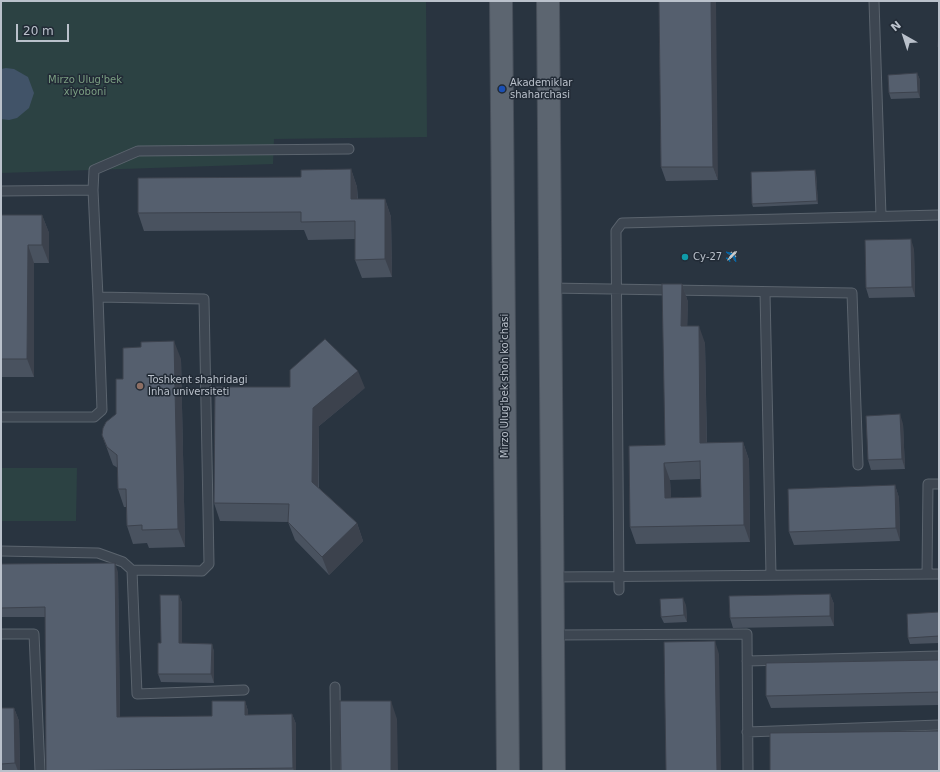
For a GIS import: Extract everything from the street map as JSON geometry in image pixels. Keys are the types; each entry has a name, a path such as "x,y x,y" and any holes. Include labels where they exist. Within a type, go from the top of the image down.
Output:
{"main road":[{"name":"Mirzo Ulug'bek shoh ko'chasi","path":"501,1 508,771"},
{"path":"548,1 554,771"}],"lane":[{"path":"874,1 881,216"},
{"path":"1,417 94,417 102,410 93,190 94,170 138,151 349,149"},
{"path":"1,191 93,190"},
{"path":"619,590 616,231 622,223 939,215"},
{"path":"550,288 852,293 858,465"},
{"path":"765,292 771,575"},
{"path":"1,551 98,553 123,562 132,570 202,571 209,564 204,298 98,297"},
{"path":"927,574 928,484 939,484"},
{"path":"132,570 137,694 244,690"},
{"path":"552,577 939,574"},
{"path":"1,634 34,634 40,771"},
{"path":"553,635 747,634 748,771"},
{"path":"747,661 939,656"},
{"path":"335,687 336,771"},
{"path":"747,732 939,725"}],"green space":[{"name":"Mirzo Ulug'bek xiyoboni","path":"1,1 426,1 427,137 274,139 273,164 1,173"},
{"path":"1,468 77,468 76,521 1,521"}],"water":[{"path":"1,69 14,69 28,77 34,93 29,108 17,118 9,120 1,119"}],"building":[{"path":"659,1 711,1 713,167 661,167"},
{"path":"917,73 918,92 889,93 888,75"},
{"path":"351,169 351,199 385,199 385,259 355,260 355,221 301,222 301,212 138,213 138,178 301,177 301,170"},
{"path":"815,170 817,201 752,204 751,172"},
{"path":"1,215 42,215 42,245 28,245 27,359 1,359"},
{"path":"911,239 912,287 866,288 865,240"},
{"path":"662,284 682,284 681,326 699,326 700,443 743,442 744,525 630,527 629,446 665,445","holes":["700,461 701,497 665,498 664,463"]},
{"path":"325,339 358,371 313,408 312,482 357,523 322,557 288,522 289,504 214,503 215,387 290,387 290,370"},
{"path":"174,341 178,529 142,530 142,525 127,526 126,489 118,489 117,455 107,447 102,435 103,428 106,422 116,414 116,379 123,379 123,348 141,347 141,342"},
{"path":"900,414 902,459 868,460 866,416"},
{"path":"895,485 896,528 789,532 788,489"},
{"path":"115,563 117,717 212,716 212,701 245,701 245,715 292,714 293,768 46,771 45,607 1,608 1,564"},
{"path":"830,594 830,616 730,618 729,596"},
{"path":"160,595 179,595 179,643 212,644 211,674 158,674 158,643 161,643"},
{"path":"683,598 684,615 661,617 660,599"},
{"path":"939,612 939,636 908,638 907,614"},
{"path":"715,641 717,771 666,771 664,642"},
{"path":"939,660 939,692 766,696 766,663"},
{"path":"340,701 391,701 391,771 341,771"},
{"path":"1,708 14,708 15,763 1,764"},
{"path":"939,731 939,771 770,771 770,733"}],"place":[{"name":"Akademiklar shaharchasi","path":"502,89"},
{"name":"Су-27 ✈️","path":"685,257"},
{"name":"Toshkent shahridagi Inha universiteti","path":"140,386"}]}
